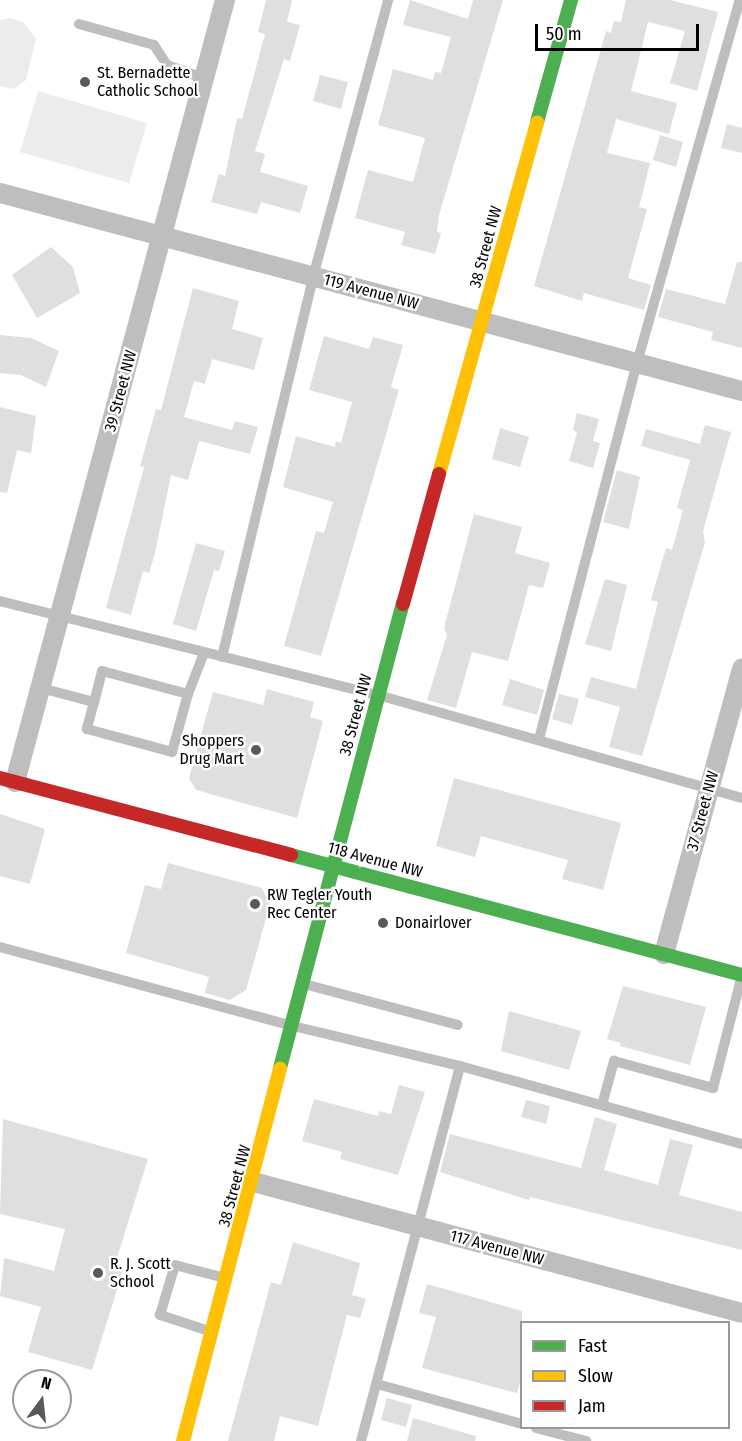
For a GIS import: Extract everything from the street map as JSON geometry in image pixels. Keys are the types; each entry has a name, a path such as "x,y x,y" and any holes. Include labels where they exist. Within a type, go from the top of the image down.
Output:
{"street":[{"name":"39 Street NW","path":"8,780 41,688 225,0"},
{"name":"38 Street NW","path":"183,1441 253,1182 332,866 378,695 571,0"},
{"name":"119 Avenue NW","path":"0,193 742,391"},
{"name":"37 Street NW","path":"664,954 742,668"},
{"name":"118 Avenue NW","path":"8,780 742,975"},
{"name":"117 Avenue NW","path":"253,1182 742,1313"}],"lane":[{"path":"222,657 313,277 388,0"},
{"path":"539,739 637,363 740,0"},
{"path":"79,24 154,45 167,65 203,78"},
{"path":"0,601 60,618 378,695 742,798"},
{"path":"188,694 102,671 87,729 172,752 188,694 204,653"},
{"path":"41,688 94,702"},
{"path":"0,947 293,1026 460,1066 742,1144"},
{"path":"602,1106 614,1062 712,1088 742,975"},
{"path":"303,983 458,1025"},
{"path":"361,1441 460,1066"},
{"path":"213,1332 160,1315 175,1265 227,1279"},
{"path":"377,1384 520,1423"},
{"path":"540,1429 586,1441"}],"shaded area":[{"path":"10,18 23,22 36,39 26,80 14,89 0,86 0,20"},
{"path":"38,91 147,123 129,183 20,152"}],"building":[{"path":"266,0 292,0 287,22 300,25 290,61 284,59 255,151 265,154 260,172 308,186 300,213 261,202 257,214 211,202 219,174 225,176 237,118 242,119 265,34 258,32"},
{"path":"410,0 468,19 473,0 503,0 439,215 437,232 441,233 435,254 401,245 405,232 355,218 368,170 413,182 425,138 378,125 393,69 433,80 435,72 441,73 451,37 403,25"},
{"path":"626,0 670,0 718,12 697,91 670,83 685,31 648,22 631,91 677,103 669,134 616,119 607,153 650,163 639,207 647,209 628,278 651,285 644,310 584,293 582,301 534,286 606,31 611,33 614,21 621,22"},
{"path":"320,75 348,82 341,109 313,101"},
{"path":"727,124 742,128 742,153 721,148"},
{"path":"660,135 683,142 676,167 653,160"},
{"path":"51,247 73,267 80,293 37,318 12,275"},
{"path":"737,262 742,262 742,348 711,340 713,332 658,317 666,289 725,304"},
{"path":"193,288 239,301 232,329 263,338 254,370 212,359 205,384 194,381 184,417 232,430 235,421 258,427 250,454 199,441 188,480 171,475 155,553 149,573 143,571 131,615 106,608 144,467 140,466 156,409 161,410"},
{"path":"0,335 31,338 59,351 46,387 21,375 0,373"},
{"path":"324,336 369,349 373,337 403,345 391,387 399,390 321,656 284,646 316,531 324,533 333,502 283,487 296,436 335,447 336,441 341,443 352,402 309,390"},
{"path":"0,407 36,416 31,453 17,450 7,493 0,492"},
{"path":"577,413 599,419 593,441 600,443 593,468 569,461 577,433 573,429"},
{"path":"705,425 731,432 703,531 705,542 642,756 609,747 620,707 585,697 591,677 636,689 658,602 651,600 666,548 672,550 683,510 677,508 690,460 641,446 646,429 700,444"},
{"path":"500,428 529,437 520,467 492,459"},
{"path":"617,470 640,477 629,529 603,522"},
{"path":"474,514 522,527 515,553 550,563 543,588 529,585 508,661 472,652 456,708 427,700 447,635 444,628"},
{"path":"196,543 225,551 219,571 214,570 196,631 173,624"},
{"path":"605,579 627,585 611,651 585,644"},
{"path":"510,679 544,690 537,715 502,705"},
{"name":"Shoppers Drug Mart","path":"267,689 314,702 310,717 323,721 297,818 196,790 189,778 213,692 263,705"},
{"path":"559,694 579,699 572,725 552,719"},
{"path":"454,778 621,823 603,890 562,879 568,860 481,836 475,857 436,846"},
{"path":"0,814 45,829 30,884 0,876"},
{"path":"168,863 262,888 270,904 246,990 230,1000 205,993 209,977 126,953 145,885 161,889"},
{"path":"623,986 706,1007 690,1065 620,1046 621,1043 607,1039"},
{"path":"509,1011 581,1031 569,1070 501,1051"},
{"path":"399,1085 425,1092 398,1175 340,1159 342,1152 302,1141 314,1099 378,1116 379,1111 391,1114"},
{"path":"526,1100 550,1106 546,1124 521,1117"},
{"path":"595,1117 617,1124 604,1170 658,1185 670,1139 693,1145 679,1195 742,1212 742,1250 530,1197 529,1200 440,1172 450,1134 581,1168"},
{"path":"3,1119 148,1159 114,1267 123,1270 92,1370 28,1352 41,1307 0,1296 4,1258 54,1271 65,1229 0,1214"},
{"path":"293,1242 360,1263 352,1295 366,1299 360,1318 347,1315 318,1426 280,1416 274,1441 228,1441 271,1282 281,1285"},
{"path":"427,1284 522,1311 520,1383 517,1393 422,1368 436,1317 419,1313"},
{"path":"387,1398 412,1405 406,1427 381,1420"},
{"path":"413,1418 476,1436 475,1441 407,1441"}],"traffic: fast":[{"path":"537,122 571,0"},
{"path":"280,1068 403,604"},
{"path":"291,855 742,975"}],"traffic: slow":[{"path":"439,474 537,122"},
{"path":"183,1441 280,1068"}],"traffic: jam":[{"path":"403,604 439,474"},
{"path":"0,778 291,855"}],"place":[{"name":"St. Bernadette Catholic School","path":"85,82"},
{"name":"Shoppers Drug Mart","path":"256,750"},
{"name":"RW Tegler Youth Rec Center","path":"255,904"},
{"name":"Donairlover","path":"383,923"},
{"name":"R. J. Scott School","path":"98,1273"}]}
